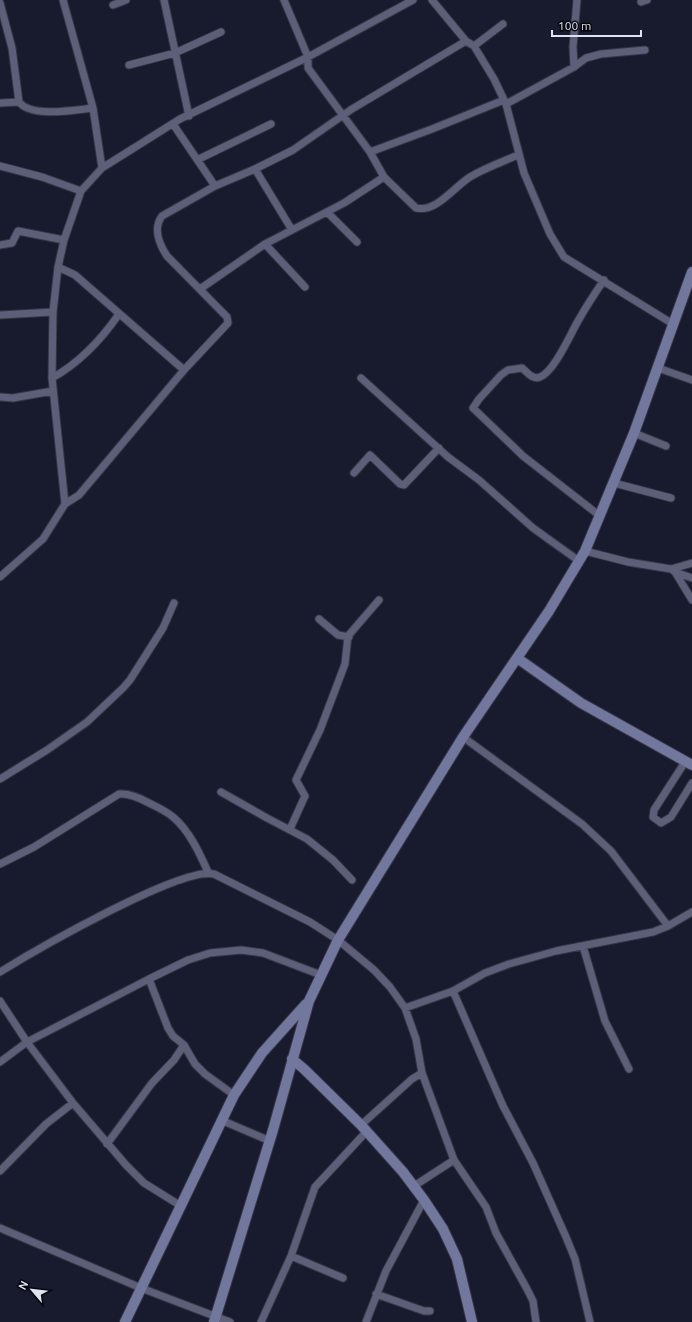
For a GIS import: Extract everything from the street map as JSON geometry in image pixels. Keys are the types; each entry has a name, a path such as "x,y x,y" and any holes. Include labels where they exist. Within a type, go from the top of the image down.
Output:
{"main road":[{"path":"215,1319 270,1141 309,1001 338,940 463,737 549,611 585,551 634,433 692,272"},
{"path":"517,658 582,703 688,763"},
{"path":"125,1322 181,1206 220,1120 234,1095 262,1052 309,1001"},
{"path":"292,1059 364,1128 414,1186 424,1200 443,1229 457,1259 472,1322"}],"street":[{"path":"63,0 93,108 102,168"},
{"path":"113,5 126,0"},
{"path":"164,0 189,116"},
{"path":"284,0 308,57 308,68 370,152 384,177 416,208 428,208 447,196 469,177 518,155"},
{"path":"66,504 52,378 53,312 58,267 64,240 81,191 102,168 172,124 308,57 413,0"},
{"path":"432,0 466,41 474,46 505,102 518,155 550,234 564,257 604,280 673,324"},
{"path":"574,67 572,47 577,0"},
{"path":"1,7 12,48 19,102"},
{"path":"474,46 504,24"},
{"path":"128,65 175,53 221,32"},
{"path":"0,578 43,538 66,504 79,495 184,370 228,324 229,320 166,256 161,246 157,223 162,216 216,186 293,150 342,115 466,41"},
{"path":"370,152 505,102 574,67 586,58 601,54 645,50"},
{"path":"0,103 19,102 22,105 39,110 56,112 93,108"},
{"path":"172,124 199,159 216,186"},
{"path":"199,159 271,124"},
{"path":"0,166 42,177 81,191"},
{"path":"255,169 292,230"},
{"path":"200,289 265,244 327,212 384,177"},
{"path":"327,212 357,242"},
{"path":"0,245 12,244 18,231 64,240"},
{"path":"265,244 305,287"},
{"path":"58,267 75,275 184,370"},
{"path":"600,516 522,456 473,408 489,388 508,370 522,368 529,375 535,378 541,377 552,366 564,348 576,323 604,280"},
{"path":"0,315 53,312"},
{"path":"52,378 74,364 93,348 119,314"},
{"path":"658,368 692,380"},
{"path":"361,378 439,448 479,480 533,528 579,562"},
{"path":"0,397 13,398 53,391"},
{"path":"634,433 666,446"},
{"path":"354,473 370,455 400,484 404,485 439,448"},
{"path":"614,483 671,498"},
{"path":"585,551 673,571 692,578"},
{"path":"673,571 692,563"},
{"path":"673,571 692,600"},
{"path":"290,829 305,796 296,780 320,730 345,664 349,638 348,636 379,600"},
{"path":"0,779 47,750 87,722 123,688 130,680 163,628 174,603"},
{"path":"319,619 338,635 349,638"},
{"path":"463,737 582,824 611,852 668,926"},
{"path":"688,763 654,810 653,817 661,823 670,819 692,783"},
{"path":"221,792 308,839 334,860 352,880"},
{"path":"0,864 34,847 119,794 124,793 145,801 172,816 179,823 208,872"},
{"path":"0,972 85,923 177,881 208,872 310,922 338,940 374,970 390,987 406,1008 416,1038 422,1073 454,1160 486,1207 496,1233 528,1289 533,1302 536,1322"},
{"path":"406,1008 453,991 485,973 509,964 583,946 633,936 668,926 692,912"},
{"path":"583,946 605,1021 629,1069"},
{"path":"0,1062 27,1042 188,960 210,953 241,950 263,953 322,975"},
{"path":"149,979 168,1028 184,1045 195,1064 205,1074 234,1095"},
{"path":"453,991 503,1106 532,1163 566,1237 574,1260 590,1322"},
{"path":"0,1001 27,1042 73,1103 107,1144 139,1179 181,1206"},
{"path":"107,1144 152,1083 174,1060 184,1045"},
{"path":"262,1322 291,1256 315,1188 364,1128 412,1079 422,1073"},
{"path":"0,1171 46,1124 73,1103"},
{"path":"220,1120 270,1141"},
{"path":"414,1186 454,1160"},
{"path":"366,1322 376,1294 399,1244 424,1200"},
{"path":"0,1228 215,1319 230,1322"},
{"path":"291,1256 343,1278"},
{"path":"376,1294 424,1311 430,1311"}]}
